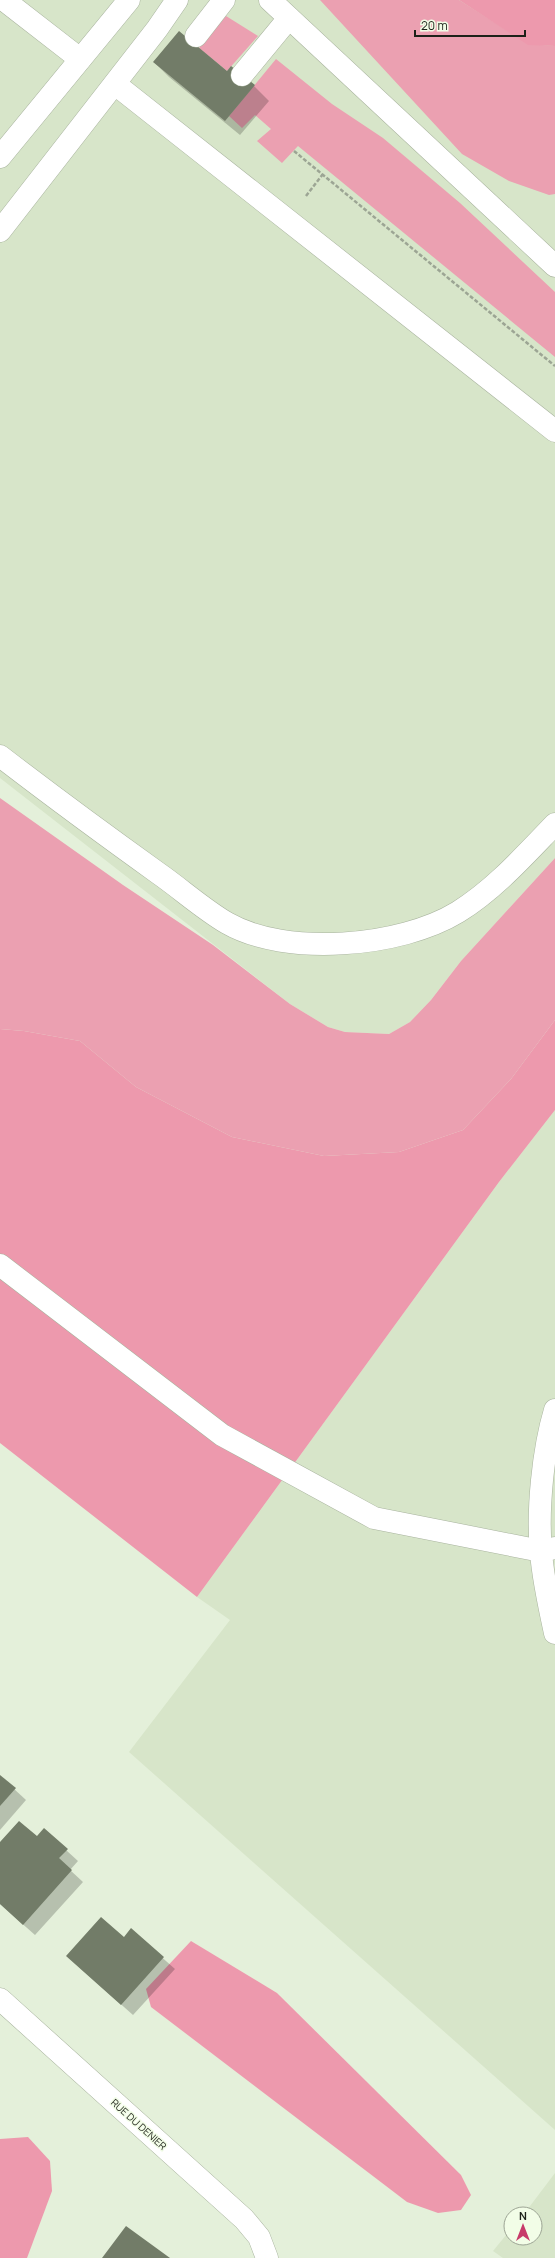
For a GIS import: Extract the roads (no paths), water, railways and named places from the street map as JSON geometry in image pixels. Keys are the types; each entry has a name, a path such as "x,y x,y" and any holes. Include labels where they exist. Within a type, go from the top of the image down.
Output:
{"street":[{"path":"4,0 80,59"},
{"path":"0,157 129,0"},
{"path":"0,231 115,84 177,0"},
{"path":"196,36 224,0"},
{"path":"270,0 555,266"},
{"path":"242,74 289,18"},
{"path":"115,84 555,430"},
{"path":"0,756 82,818 227,923 262,936 291,941 330,944 362,942 394,938 432,925 458,912 481,895 555,824"},
{"path":"0,1265 222,1435 374,1518 548,1549"},
{"path":"555,1410 550,1426 544,1469 548,1549 546,1590 555,1633"},
{"name":"RUE DU DENIER","path":"0,1999 244,2219 259,2237 267,2258"}]}
